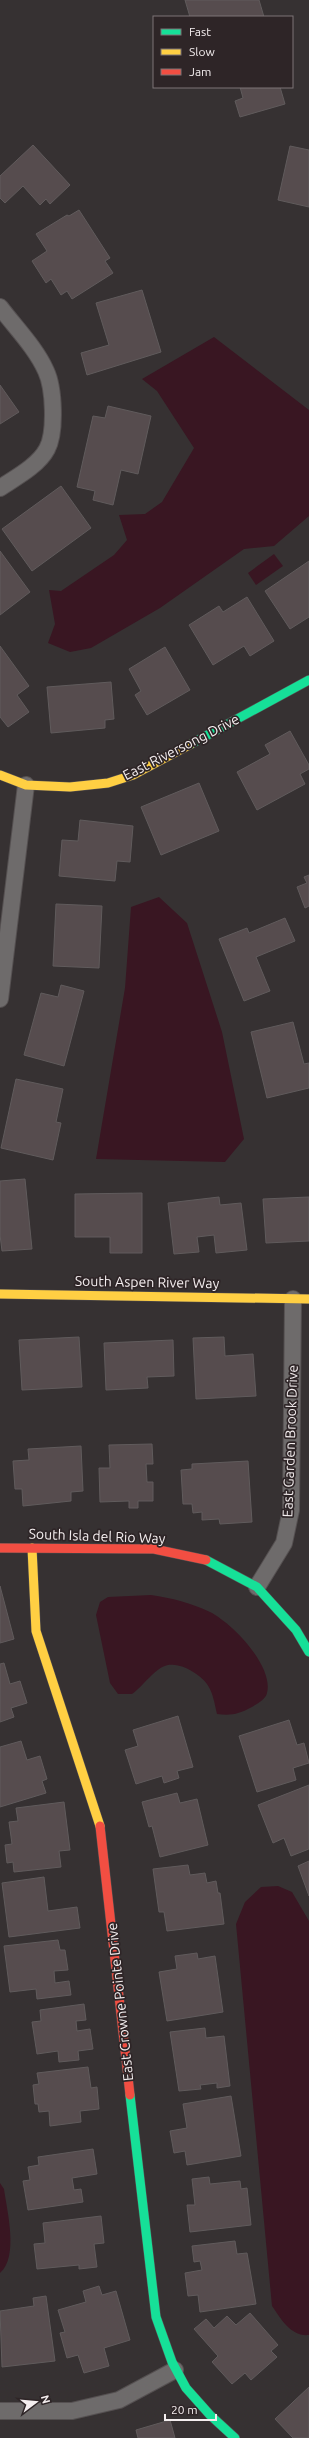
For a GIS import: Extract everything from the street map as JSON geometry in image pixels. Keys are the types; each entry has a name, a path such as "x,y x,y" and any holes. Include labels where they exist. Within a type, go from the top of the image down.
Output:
{"street":[{"path":"0,307 46,372 53,406 52,427 47,449 33,464 0,488"},
{"name":"East Riversong Drive","path":"0,774 26,785 78,786 108,783 134,775 309,680"},
{"path":"0,1000 26,785"},
{"name":"South Aspen River Way","path":"0,1294 301,1299"},
{"name":"East Garden Brook Drive","path":"257,1587 284,1543 291,1510 301,1299"},
{"name":"South Isla del Rio Way","path":"0,1548 154,1549 204,1559 257,1587"},
{"name":"East Crowne Pointe Drive","path":"32,1548 36,1631 102,1831 154,2310 175,2370 206,2411 235,2438"},
{"path":"257,1587 296,1630 309,1652"},
{"path":"0,2411 72,2411 119,2400 175,2370"}],"shaded area":[{"path":"214,337 309,410 309,516 274,546 244,549 160,608 91,648 70,652 48,643 55,624 49,590 61,591 114,555 127,540 119,515 145,514 162,502 194,448 157,391 142,379"},
{"path":"274,554 283,566 256,585 248,573"},
{"path":"159,897 187,923 222,1032 244,1139 225,1162 96,1159 125,988 131,907"},
{"path":"151,1595 189,1603 210,1612 240,1635 258,1658 264,1670 267,1682 267,1693 263,1699 259,1703 239,1713 231,1715 217,1714 209,1686 194,1672 180,1666 172,1665 168,1665 158,1670 132,1694 118,1694 110,1683 96,1615 100,1602 108,1597"},
{"path":"278,1886 292,1892 309,1921 309,2335 303,2335 292,2330 287,2326 272,2306 236,1924 245,1902 261,1887"},
{"path":"0,2183 4,2189 9,2221 10,2245 6,2266 0,2273"}],"building":[{"path":"185,0 259,0 264,16 190,16"},
{"path":"240,88 280,88 285,104 240,117 235,101 243,98"},
{"path":"33,145 70,185 50,204 46,199 40,205 23,186 5,203 0,198 0,176"},
{"path":"290,146 309,150 309,207 278,200"},
{"path":"79,210 110,258 105,261 113,273 72,299 67,291 61,295 51,279 46,283 32,261 47,251 36,234 67,215 69,216"},
{"path":"142,290 161,352 87,375 81,353 109,345 96,303"},
{"path":"0,385 19,412 0,424"},
{"path":"108,406 151,416 138,474 121,470 113,505 93,500 95,491 77,487 93,416 105,418"},
{"path":"61,486 91,528 32,571 2,529"},
{"path":"0,551 30,592 0,615"},
{"path":"309,561 309,617 290,629 265,591"},
{"path":"247,597 274,641 250,656 244,646 213,665 189,625 219,606 223,612"},
{"path":"0,646 29,686 17,695 29,712 8,727 0,717"},
{"path":"165,647 190,690 147,715 135,695 141,691 129,669"},
{"path":"111,682 114,719 105,720 105,728 51,733 47,687"},
{"path":"290,731 309,765 309,769 300,774 305,784 257,810 237,772 270,754 265,745"},
{"path":"199,783 219,831 161,855 141,807"},
{"path":"80,820 133,826 130,862 117,861 115,881 59,876 62,840 78,841"},
{"path":"309,875 309,906 305,908 297,887 307,883 304,877"},
{"path":"56,904 102,906 99,968 53,966"},
{"path":"285,918 295,941 256,957 270,991 244,1001 219,939 247,928 249,933"},
{"path":"61,985 84,991 64,1066 24,1055 41,993 58,997"},
{"path":"293,1022 304,1064 309,1063 309,1088 267,1098 251,1032"},
{"path":"16,1079 63,1089 56,1122 61,1123 53,1160 1,1148"},
{"path":"25,1179 32,1249 2,1251 0,1235 0,1181"},
{"path":"142,1193 142,1253 110,1253 110,1237 75,1237 75,1194"},
{"path":"219,1197 220,1205 241,1203 247,1250 216,1253 214,1235 197,1237 199,1252 174,1254 168,1203"},
{"path":"309,1197 309,1241 266,1243 263,1199"},
{"path":"79,1337 82,1387 22,1390 19,1340"},
{"path":"224,1337 225,1356 253,1354 256,1396 196,1399 193,1338"},
{"path":"173,1340 174,1376 147,1377 148,1388 106,1390 104,1343"},
{"path":"152,1444 153,1464 146,1464 147,1482 153,1482 153,1501 138,1501 138,1508 129,1508 129,1501 100,1502 99,1468 110,1468 109,1445"},
{"path":"81,1446 83,1491 71,1492 71,1501 23,1506 22,1489 15,1489 13,1461 29,1460 28,1449"},
{"path":"248,1461 252,1522 220,1524 219,1519 202,1520 202,1512 193,1513 192,1504 183,1504 181,1470 192,1469 192,1464"},
{"path":"0,1586 14,1639 0,1643"},
{"path":"4,1663 10,1684 20,1681 27,1703 11,1708 14,1717 0,1722 0,1664"},
{"path":"178,1716 193,1767 177,1771 179,1778 164,1783 162,1776 136,1784 125,1750 138,1746 133,1730"},
{"path":"289,1720 297,1745 304,1743 309,1763 293,1768 296,1780 257,1792 239,1736"},
{"path":"21,1741 27,1760 40,1756 47,1779 42,1781 46,1793 0,1807 0,1747"},
{"path":"309,1785 309,1849 291,1856 284,1838 273,1843 258,1805"},
{"path":"177,1793 180,1803 197,1799 208,1845 160,1857 152,1826 149,1827 142,1802"},
{"path":"64,1802 70,1850 59,1851 61,1867 14,1872 13,1862 7,1863 5,1845 12,1844 9,1822 18,1821 16,1808"},
{"path":"309,1861 309,1896 298,1866"},
{"path":"188,1865 190,1875 205,1873 207,1883 216,1881 218,1893 220,1893 224,1924 167,1931 164,1912 159,1912 153,1869"},
{"path":"44,1877 48,1911 77,1907 80,1928 9,1937 2,1883"},
{"path":"58,1940 60,1950 65,1950 68,1970 54,1971 55,1983 69,1981 71,1995 37,1999 36,1989 10,1992 4,1946"},
{"path":"197,1953 198,1959 215,1956 223,2012 167,2021 159,1972 177,1969 175,1956"},
{"path":"84,2004 86,2020 76,2021 77,2031 90,2029 93,2049 78,2051 79,2060 59,2062 58,2051 37,2054 32,2022 41,2021 40,2010"},
{"path":"205,2028 206,2038 224,2036 230,2086 217,2088 217,2083 200,2085 201,2089 179,2091 170,2032"},
{"path":"88,2067 91,2088 97,2087 99,2109 80,2111 81,2122 50,2126 49,2111 39,2112 38,2104 35,2104 33,2085 39,2084 37,2073"},
{"path":"231,2096 241,2156 187,2165 185,2151 174,2153 170,2131 187,2128 183,2104"},
{"path":"93,2149 97,2174 72,2178 74,2190 81,2189 83,2202 28,2210 23,2181 30,2180 28,2167 39,2165 38,2157"},
{"path":"209,2177 210,2184 240,2181 241,2189 247,2188 251,2225 190,2232 187,2205 195,2205 192,2179"},
{"path":"101,2216 104,2243 94,2244 97,2267 79,2269 79,2265 37,2269 34,2244 45,2243 43,2223"},
{"path":"235,2241 237,2254 247,2253 256,2304 200,2312 198,2295 188,2296 185,2273 202,2270 200,2261 194,2262 192,2246"},
{"path":"99,2286 102,2295 116,2291 130,2340 104,2348 109,2366 84,2373 78,2355 67,2358 60,2333 65,2332 58,2310 86,2302 83,2291"},
{"path":"46,2296 55,2361 2,2367 0,2311 34,2306 33,2298"},
{"path":"250,2313 278,2345 271,2351 277,2357 251,2380 245,2373 232,2384 212,2362 218,2356 194,2329 206,2319 214,2328 227,2316 236,2325"},
{"path":"309,2387 309,2438 293,2438 275,2419"},
{"path":"170,2420 175,2438 138,2438 136,2430"}],"traffic: fast":[{"path":"191,744 309,680"},
{"path":"206,1560 257,1587 296,1630 309,1652"},
{"path":"130,2095 156,2317 172,2362 186,2388 210,2415 235,2438"}],"traffic: slow":[{"path":"0,775 26,785 70,787 108,783 133,775 191,744"},
{"path":"0,1294 309,1299"},
{"path":"32,1548 36,1631 100,1826"}],"traffic: jam":[{"path":"0,1548 154,1549 206,1560"},
{"path":"100,1826 130,2095"}]}
